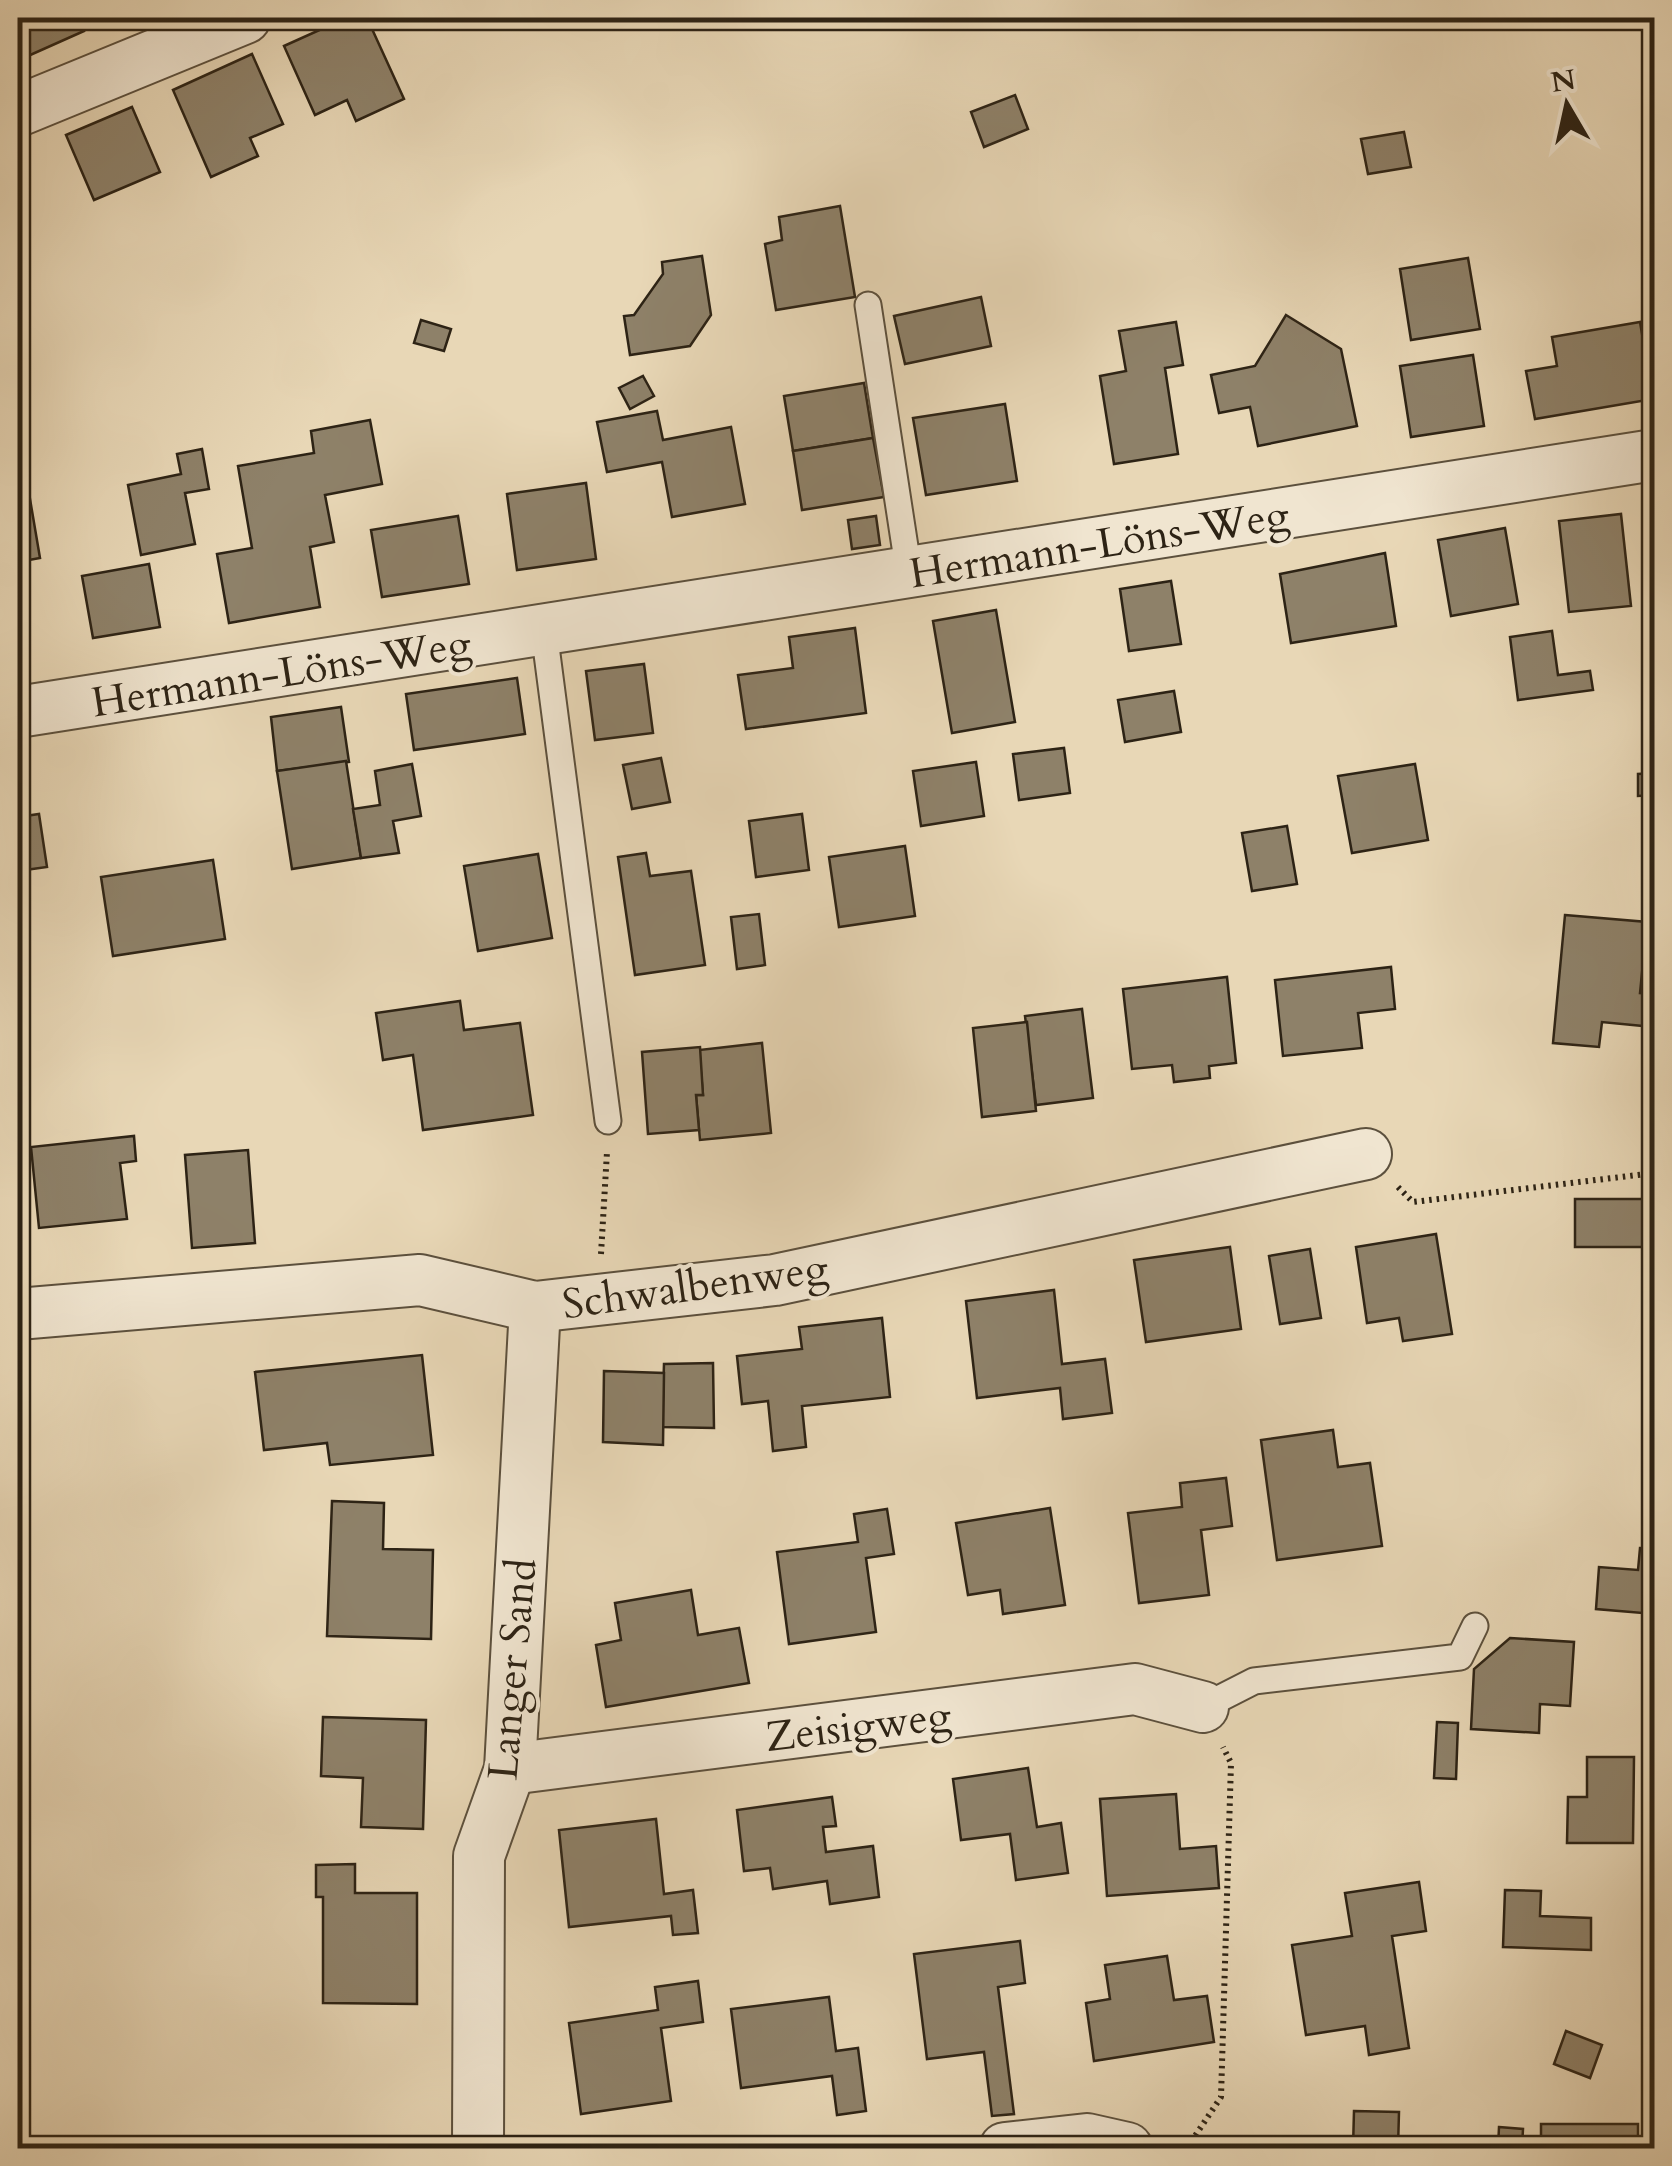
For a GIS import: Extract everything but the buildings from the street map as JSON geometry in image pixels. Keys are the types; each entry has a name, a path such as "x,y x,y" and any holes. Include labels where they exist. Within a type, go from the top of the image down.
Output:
{"street":[{"path":"18,111 245,18"},
{"name":"Hermann-Löns-Weg","path":"18,712 1654,455"},
{"name":"Schwalbenweg","path":"18,1314 420,1280 535,1307 775,1280 1366,1154"},
{"name":"Langer Sand","path":"478,2148 478,1856 510,1769 535,1307"},
{"name":"Zeisigweg","path":"510,1769 1135,1689 1203,1707"},
{"path":"1005,2148 1088,2139 1126,2148"}],"lane":[{"path":"868,305 909,573"},
{"path":"544,630 608,1121"},
{"path":"1203,1707 1254,1681 1460,1657 1475,1626"}],"path":[{"path":"599,1300 608,1121"},
{"path":"1366,1154 1413,1202 1654,1173"},
{"path":"1187,2148 1220,2097 1221,2078 1231,1763 1203,1707"}]}
